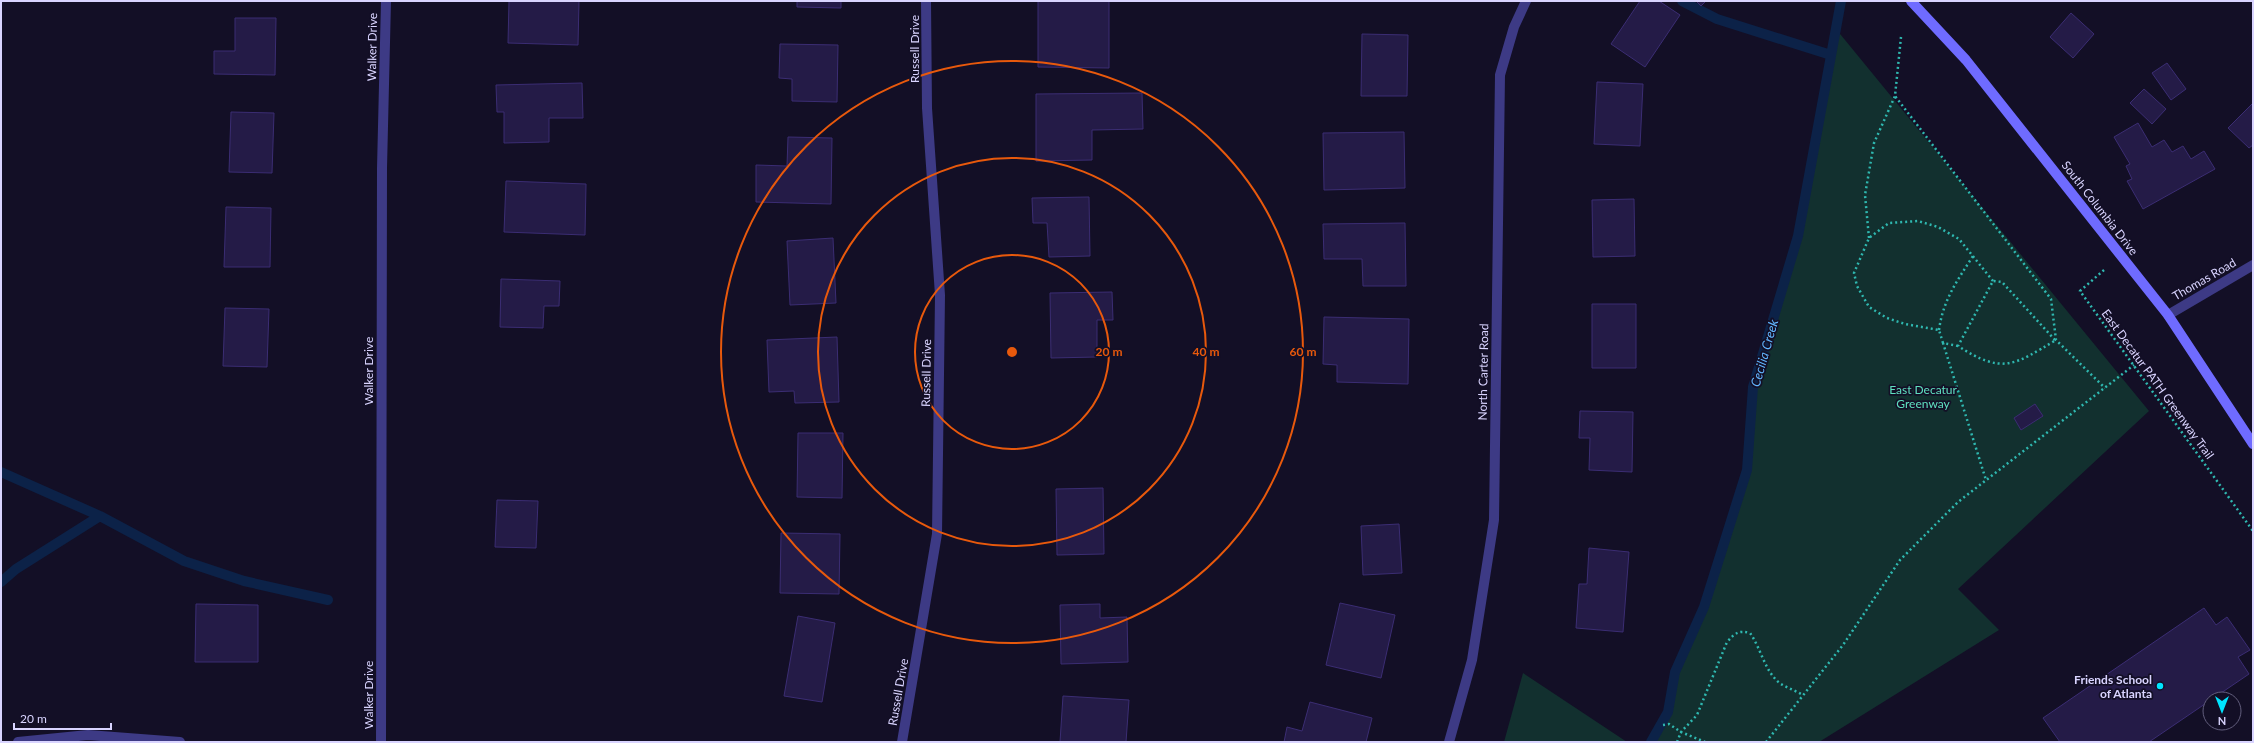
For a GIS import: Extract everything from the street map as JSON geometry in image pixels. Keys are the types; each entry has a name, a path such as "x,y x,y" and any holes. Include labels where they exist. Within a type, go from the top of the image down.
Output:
{"main road":[{"name":"South Columbia Drive","path":"1911,1 1966,60 2121,254 2168,315 2253,444"}],"street":[{"name":"Walker Drive","path":"381,742 382,168 386,1"},
{"name":"Russell Drive","path":"902,742 937,534 940,295 927,108 926,1"},
{"name":"North Carter Road","path":"1449,742 1472,660 1494,520 1500,75 1514,27 1526,1"},
{"name":"Thomas Road","path":"2168,315 2253,265"},
{"path":"18,742 88,735 180,742"}],"path":[{"path":"1901,37 1895,96 1874,143 1865,195 1869,238 1854,273 1857,286 1869,307 1887,318 1905,324 1939,330"},
{"path":"1895,96 2052,299 2056,340"},
{"path":"1869,238 1889,223 1918,221 1938,227 1959,240 1993,281 2002,282 2056,340 2105,388"},
{"name":"East Decatur PATH Greenway Trail","path":"2121,254 2080,291 2253,531"},
{"path":"1973,256 1956,281 1942,310 1939,330 1986,480"},
{"path":"1958,346 1993,281"},
{"path":"1943,343 1958,346 1983,361 2000,365 2019,362 2056,340"},
{"path":"1766,742 1843,645 1900,560 1958,502 2134,365"},
{"path":"1677,742 1681,732 1696,716 1727,642 1735,633 1742,631 1750,633 1758,644 1771,674 1780,683 1803,695"},
{"path":"1663,725 1669,724 1681,732 1705,742"}],"green space":[{"name":"East Decatur Greenway","path":"1836,29 2149,411 1958,589 1999,630 1819,742 1651,742 1668,712 1675,672 1684,646 1704,607 1747,470 1753,387 1798,236"},
{"path":"1523,673 1627,742 1504,742"}],"building":[{"path":"509,1 579,1 578,45 508,43"},
{"path":"797,1 841,1 841,8 797,7"},
{"path":"1038,1 1109,1 1109,68 1038,67"},
{"path":"1640,1 1659,1 1680,15 1645,67 1611,44"},
{"path":"1696,1 1706,1 1701,6"},
{"path":"2071,13 2094,34 2073,58 2050,37"},
{"path":"235,18 276,18 275,75 214,74 214,51 235,51"},
{"path":"1362,34 1408,35 1407,96 1361,96"},
{"path":"780,44 838,45 837,102 792,101 792,79 779,78"},
{"path":"2167,63 2186,89 2171,100 2152,73"},
{"path":"1597,82 1643,84 1640,146 1594,144"},
{"path":"582,83 583,118 549,118 549,142 504,143 504,112 497,112 496,85"},
{"path":"2144,89 2166,109 2152,124 2130,103"},
{"path":"1142,93 1143,129 1092,130 1092,160 1036,161 1036,94"},
{"path":"2253,103 2253,145 2249,148 2228,128"},
{"path":"231,112 274,113 272,173 229,172"},
{"path":"2138,123 2152,147 2164,140 2172,152 2183,146 2191,159 2204,151 2215,169 2143,209 2127,181 2132,179 2126,166 2130,164 2114,137"},
{"path":"1404,132 1405,188 1324,190 1323,133"},
{"path":"788,137 832,138 831,204 756,202 756,165 787,166"},
{"path":"506,181 586,184 585,235 504,232"},
{"path":"1089,197 1090,256 1049,257 1047,223 1033,223 1032,198"},
{"path":"1634,199 1635,256 1593,257 1592,200"},
{"path":"226,207 271,208 270,267 224,267"},
{"path":"1405,223 1406,286 1363,286 1362,259 1324,259 1323,224"},
{"path":"833,238 836,303 790,305 787,241"},
{"path":"501,279 560,281 559,306 544,306 543,328 500,327"},
{"path":"1112,292 1113,320 1097,320 1097,357 1051,358 1050,293"},
{"path":"1592,304 1636,304 1636,368 1592,368"},
{"path":"225,308 269,309 267,367 223,366"},
{"path":"1324,317 1409,319 1408,384 1337,382 1337,365 1323,364"},
{"path":"837,337 839,402 795,403 794,391 769,392 767,340"},
{"path":"2035,404 2043,416 2021,430 2014,418"},
{"path":"1580,411 1633,412 1632,472 1589,470 1590,438 1579,438"},
{"path":"798,433 843,433 842,498 797,497"},
{"path":"1103,488 1104,554 1057,555 1056,489"},
{"path":"497,500 538,501 536,548 495,547"},
{"path":"1399,524 1402,573 1363,575 1361,526"},
{"path":"781,533 840,534 839,594 780,593"},
{"path":"1589,548 1629,552 1623,632 1576,628 1579,584 1587,584"},
{"path":"1340,603 1395,615 1381,678 1326,665"},
{"path":"196,604 258,605 258,662 195,662"},
{"path":"1100,604 1100,618 1127,617 1128,662 1061,664 1060,605"},
{"name":"Friends School of Atlanta","path":"2204,608 2216,625 2227,617 2250,650 2238,657 2249,674 2224,691 2202,691 2202,706 2149,742 2060,742 2043,718"},
{"path":"798,616 835,623 822,702 784,696"},
{"path":"1063,696 1129,700 1126,742 1060,742"},
{"path":"1310,702 1372,718 1366,742 1284,742 1287,727 1302,731"}],"waterway":[{"path":"1682,1 1717,19 1831,55"},
{"name":"Cecilia Creek","path":"1651,742 1668,712 1675,672 1704,607 1747,470 1753,387 1798,236 1841,1"},
{"path":"1,472 100,516"},
{"path":"1,582 16,569 100,516 184,561 244,581 328,600"}],"place":[{"name":"Friends School of Atlanta","path":"2160,686"}]}
